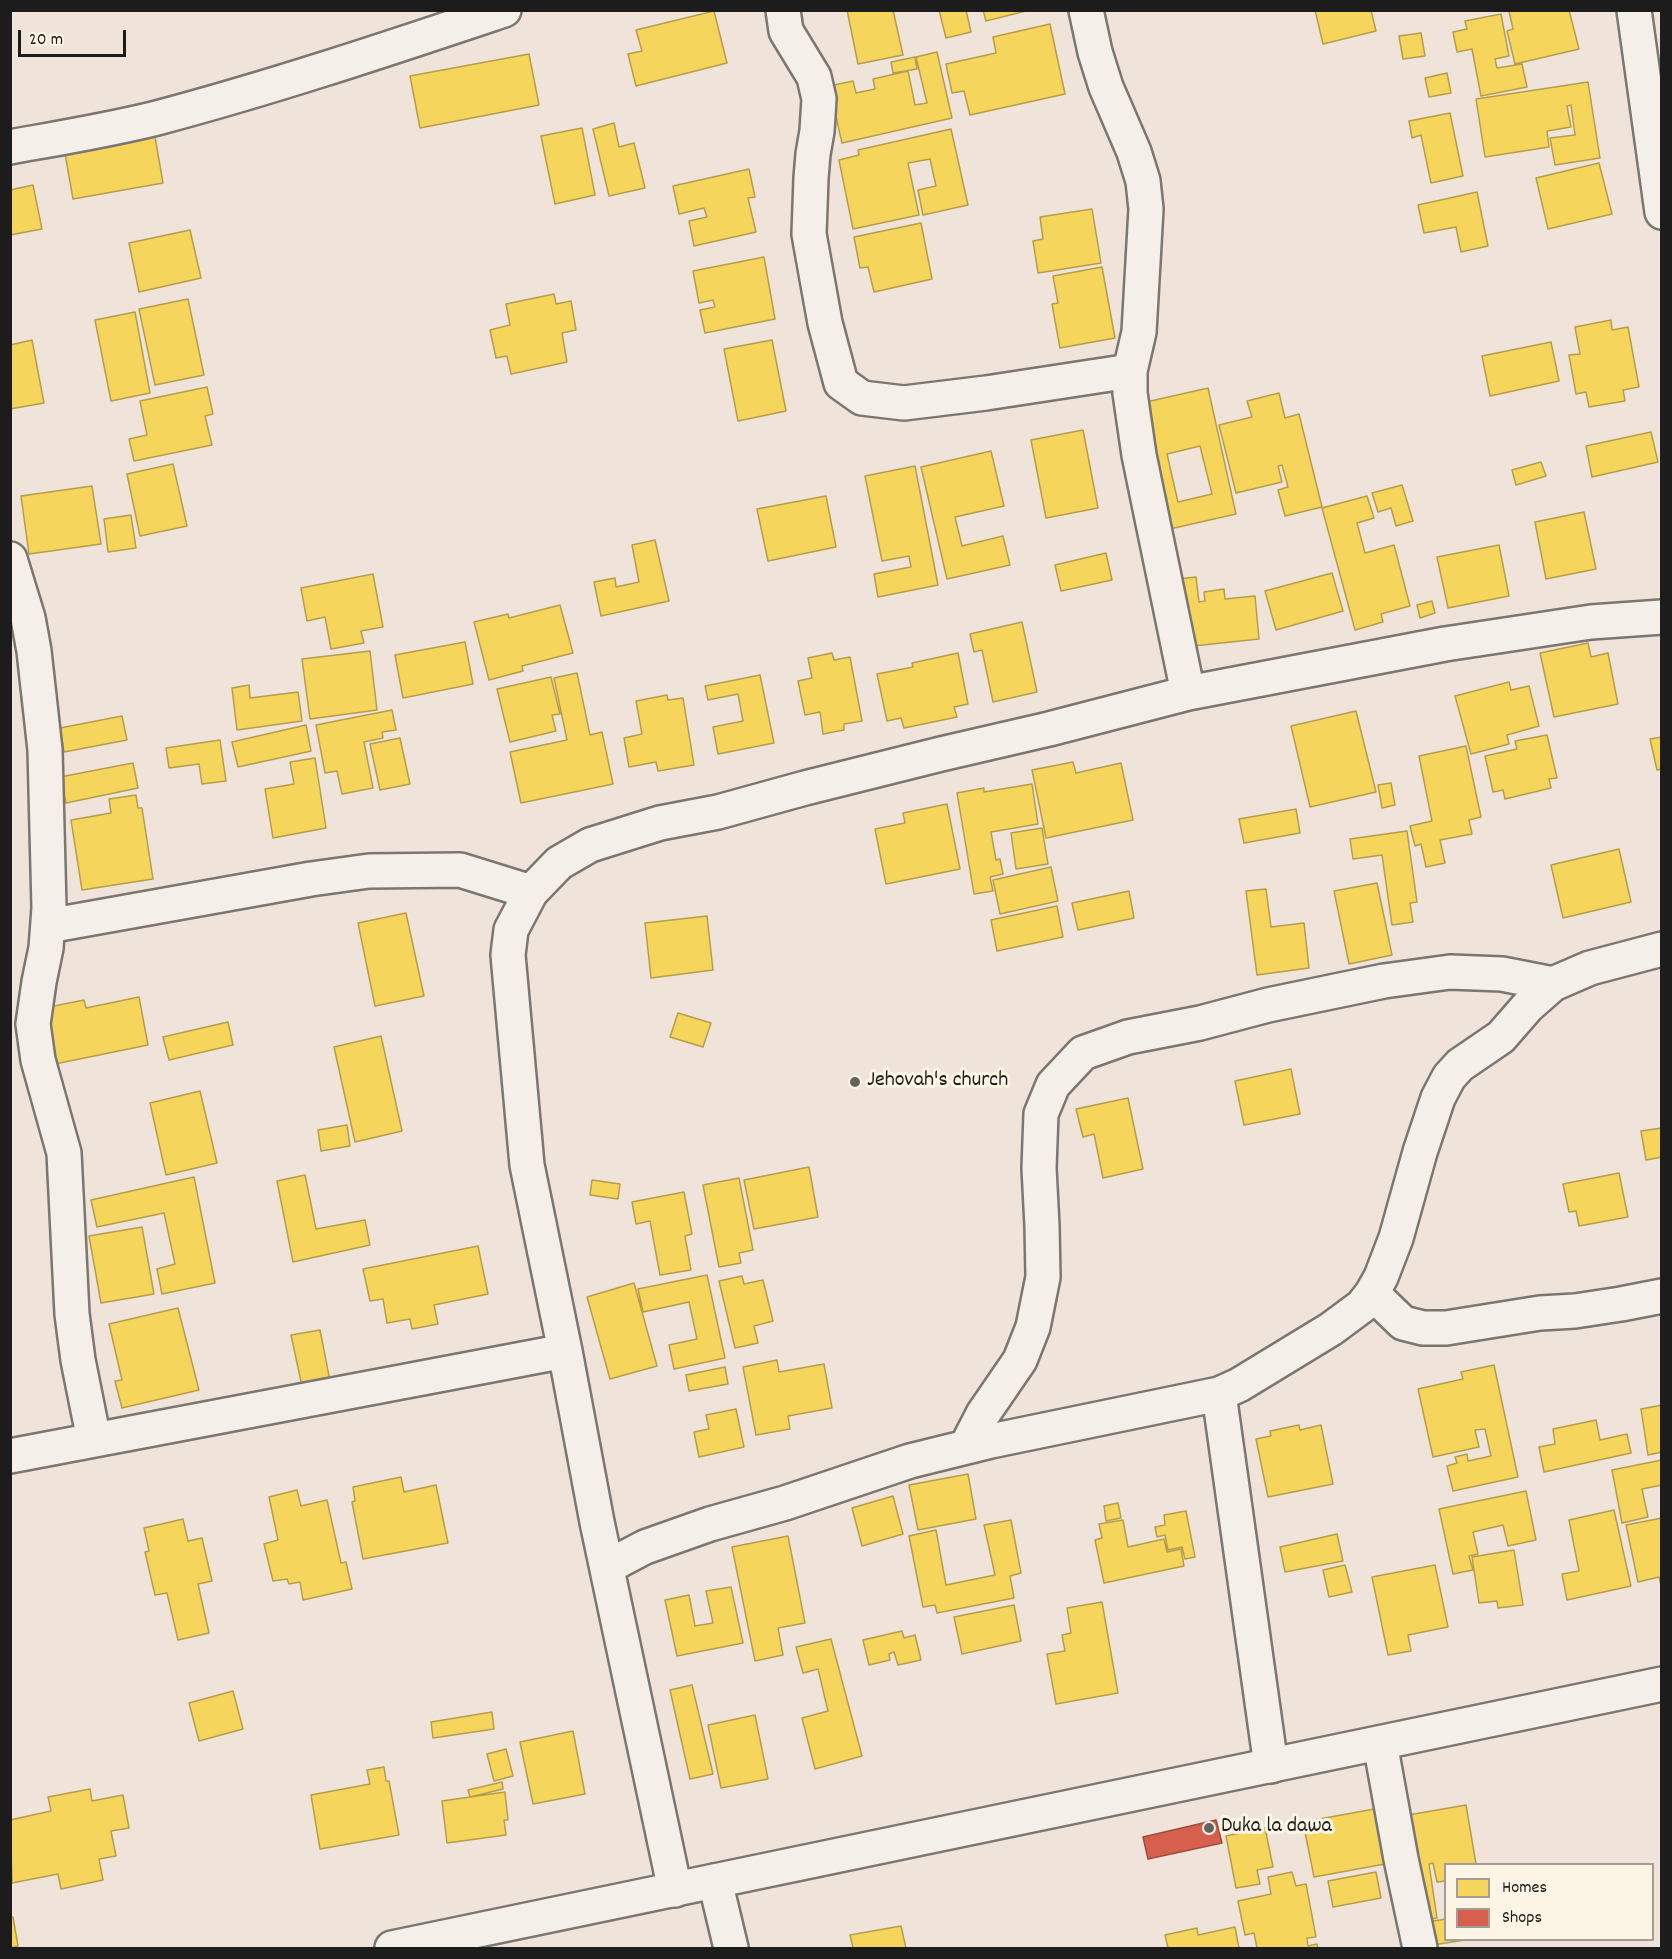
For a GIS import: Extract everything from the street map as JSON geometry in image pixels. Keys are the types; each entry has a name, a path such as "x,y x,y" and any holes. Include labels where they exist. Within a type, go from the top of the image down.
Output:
{"street":[{"path":"10,147 157,118 383,50 504,10"},
{"path":"783,10 786,31 814,76 819,99 818,131 811,178 809,234 825,323 842,383 862,398 904,403 1130,371"},
{"path":"1086,10 1095,52 1106,87 1134,152 1143,181 1146,209 1139,332 1130,371 1130,393 1139,455 1188,693"},
{"path":"1634,10 1662,212"},
{"path":"10,559 28,618 45,750 49,857 48,926 33,1024 38,1060 64,1153 72,1314 78,1360 94,1440"},
{"path":"675,1890 597,1522 565,1351 526,1165 508,955 511,930 531,892 559,863 590,845 660,823 718,812 1188,693 1467,641 1591,622 1662,617"},
{"path":"48,926 311,879 369,871 460,870 531,892"},
{"path":"607,1567 645,1547 710,1524 785,1503 910,1461 966,1447 1219,1394 1239,1385 1331,1329 1362,1306 1372,1293 1381,1277 1396,1238 1437,1098 1460,1065 1501,1036 1528,1006 1553,984 1590,968 1662,949"},
{"path":"966,1447 983,1414 1020,1360 1033,1327 1043,1277 1039,1168 1041,1114 1053,1085 1083,1053 1128,1037 1384,981 1450,972 1502,974 1553,984"},
{"path":"1372,1293 1403,1323 1423,1328 1446,1328 1540,1313 1622,1304 1662,1296"},
{"path":"10,1456 565,1351"},
{"path":"1219,1394 1271,1766"},
{"path":"392,1948 1662,1684"},
{"path":"1380,1743 1420,1948"},
{"path":"715,1881 731,1948"}],"building: Homes":[{"path":"847,10 893,10 903,55 858,64"},
{"path":"939,10 966,10 971,32 946,38"},
{"path":"983,10 1030,10 986,21"},
{"path":"1315,10 1371,10 1376,31 1323,44"},
{"path":"1569,10 1579,49 1515,64 1507,31 1513,29 1509,11"},
{"path":"714,11 727,63 636,86 628,54 642,51 636,30"},
{"path":"1501,14 1509,56 1495,59 1497,68 1522,64 1527,87 1481,96 1472,49 1457,52 1453,32 1467,29 1465,21"},
{"path":"1050,24 1065,94 970,115 964,91 952,93 946,64 996,53 993,37"},
{"path":"1421,33 1425,56 1403,59 1399,36"},
{"path":"937,52 952,118 842,143 829,86 853,81 856,93 875,89 873,79 908,71 915,105 927,103 916,57"},
{"path":"529,54 539,105 420,128 410,76"},
{"path":"915,57 917,69 893,73 891,62"},
{"path":"1447,73 1451,93 1429,97 1425,78"},
{"path":"1588,82 1600,158 1555,165 1550,138 1575,135 1571,105 1567,106 1571,127 1547,131 1549,147 1485,157 1476,99"},
{"path":"1450,113 1463,176 1431,183 1421,135 1412,138 1409,121"},
{"path":"614,123 619,147 634,143 645,188 609,196 593,129"},
{"path":"582,128 595,195 555,204 541,136"},
{"path":"951,129 968,205 923,215 918,190 936,186 930,159 908,163 919,215 853,229 839,160 859,155 858,150"},
{"path":"154,131 163,183 73,199 64,148"},
{"path":"1599,163 1612,214 1548,229 1536,178"},
{"path":"749,169 755,197 748,198 756,232 694,246 689,221 707,217 704,208 679,214 673,186"},
{"path":"33,185 42,229 10,235 10,190"},
{"path":"1477,192 1488,246 1461,252 1456,227 1424,233 1418,205"},
{"path":"1092,209 1101,263 1038,273 1033,241 1043,239 1040,217"},
{"path":"921,223 932,279 874,292 868,267 860,268 854,237"},
{"path":"190,230 201,278 139,292 129,243"},
{"path":"764,257 775,319 705,333 700,310 715,307 713,300 699,303 693,271"},
{"path":"1102,267 1115,338 1060,348 1052,304 1058,303 1053,276"},
{"path":"554,294 556,304 571,301 576,330 562,333 567,362 511,374 507,356 496,358 490,330 510,325 506,304"},
{"path":"188,299 204,375 155,385 139,309"},
{"path":"135,312 150,393 111,401 95,320"},
{"path":"1611,320 1612,330 1628,327 1639,387 1623,390 1625,401 1589,407 1586,392 1576,394 1569,355 1580,354 1575,327"},
{"path":"32,340 44,403 10,409 10,345"},
{"path":"772,340 786,411 738,421 724,349"},
{"path":"1551,342 1559,381 1490,396 1482,356"},
{"path":"207,387 213,414 205,416 212,445 134,461 129,439 147,435 140,401"},
{"path":"1208,388 1236,514 1161,531 1133,405","holes":["1200,446 1212,494 1178,502 1167,454"]},
{"path":"1279,393 1285,418 1299,414 1322,507 1285,516 1278,490 1288,487 1282,465 1278,466 1282,482 1236,493 1219,425 1252,417 1247,401"},
{"path":"1083,430 1098,508 1046,518 1031,440"},
{"path":"1651,432 1658,462 1592,477 1586,446"},
{"path":"991,451 1004,506 955,517 962,546 1003,536 1010,565 947,579 921,467"},
{"path":"1541,462 1546,476 1516,485 1512,470"},
{"path":"173,464 187,526 140,536 127,474"},
{"path":"915,466 938,585 878,597 874,574 911,567 909,556 882,561 865,476"},
{"path":"1402,485 1413,521 1396,526 1391,508 1378,512 1372,493"},
{"path":"92,486 101,544 29,554 21,496"},
{"path":"826,496 836,547 768,561 757,509"},
{"path":"1367,496 1374,518 1357,523 1365,553 1394,545 1410,606 1381,614 1383,622 1355,630 1322,508"},
{"path":"1584,512 1596,569 1546,579 1535,522"},
{"path":"131,515 136,548 108,552 104,519"},
{"path":"655,540 669,601 601,616 594,582 615,578 616,587 639,582 632,545"},
{"path":"1499,545 1509,596 1448,608 1437,557"},
{"path":"1106,553 1112,580 1061,591 1055,565"},
{"path":"1332,573 1343,611 1276,630 1265,591"},
{"path":"373,574 383,627 361,631 364,643 331,649 325,617 307,621 301,588"},
{"path":"1196,577 1199,602 1205,601 1204,592 1224,589 1225,599 1255,596 1259,639 1175,648 1168,580"},
{"path":"1432,601 1435,613 1420,618 1417,605"},
{"path":"560,605 573,653 522,666 523,671 489,680 474,622 508,614 509,618"},
{"path":"1022,622 1037,692 993,702 982,650 974,652 970,634"},
{"path":"465,642 473,684 403,698 395,655"},
{"path":"1588,643 1591,657 1608,653 1618,704 1554,717 1540,653"},
{"path":"370,651 377,710 310,719 302,659"},
{"path":"832,653 834,660 850,657 862,721 844,724 844,730 823,734 820,712 805,715 798,681 812,678 808,658"},
{"path":"958,653 968,704 954,707 957,717 904,728 901,718 887,721 877,674 913,667 912,663"},
{"path":"577,673 590,735 602,732 613,784 521,803 510,752 567,740 554,678"},
{"path":"760,675 774,743 718,754 713,727 743,721 738,694 708,700 705,686"},
{"path":"551,677 560,714 552,715 556,731 510,742 497,689"},
{"path":"1509,682 1511,690 1529,686 1539,726 1507,735 1509,744 1471,754 1455,696"},
{"path":"249,685 250,698 298,692 302,721 237,730 232,688"},
{"path":"667,695 668,700 683,698 694,765 658,771 656,762 629,767 624,738 642,734 636,701"},
{"path":"392,710 396,730 382,732 383,738 364,742 373,788 342,794 337,771 325,773 316,725"},
{"path":"1356,711 1376,792 1310,807 1291,726"},
{"path":"122,716 127,740 64,752 60,728"},
{"path":"306,725 311,751 238,767 232,742"},
{"path":"1547,735 1557,778 1549,779 1551,788 1505,799 1503,790 1493,792 1485,756 1517,749 1515,741"},
{"path":"1662,737 1662,769 1657,770 1650,739"},
{"path":"400,738 410,784 380,790 370,744"},
{"path":"220,740 226,781 202,784 199,764 169,768 166,748"},
{"path":"1466,746 1481,817 1469,820 1472,834 1440,840 1445,863 1426,867 1421,844 1415,846 1410,826 1432,821 1419,756"},
{"path":"315,758 326,828 273,838 265,789 294,784 290,762"},
{"path":"1073,762 1076,773 1121,763 1133,820 1046,838 1032,770"},
{"path":"133,763 138,788 66,803 60,777"},
{"path":"1391,783 1395,805 1382,808 1378,785"},
{"path":"1032,784 1038,824 991,832 996,860 1000,859 1003,874 990,877 993,891 974,894 957,793 984,788 984,792"},
{"path":"136,795 138,808 142,808 153,879 82,890 71,820 111,813 109,799"},
{"path":"947,804 960,869 886,884 875,829 905,823 903,813"},
{"path":"1296,809 1300,833 1244,843 1239,819"},
{"path":"1042,828 1048,864 1016,869 1011,833"},
{"path":"1407,831 1417,902 1410,903 1413,922 1392,925 1382,855 1353,859 1350,839"},
{"path":"1619,849 1631,902 1563,918 1551,865"},
{"path":"1051,867 1058,901 1000,914 993,880"},
{"path":"1377,883 1392,955 1349,964 1334,891"},
{"path":"1266,889 1271,927 1304,923 1309,968 1257,975 1246,891"},
{"path":"1129,891 1134,918 1078,930 1072,903"},
{"path":"1057,906 1063,937 997,951 991,920"},
{"path":"406,913 424,996 375,1006 358,923"},
{"path":"707,916 713,970 651,978 645,923"},
{"path":"139,997 148,1045 55,1064 44,1008 84,1000 86,1008"},
{"path":"678,1013 711,1023 703,1047 670,1037"},
{"path":"228,1022 233,1045 169,1060 163,1037"},
{"path":"381,1036 402,1131 355,1142 334,1047"},
{"path":"1291,1069 1300,1114 1244,1125 1235,1081"},
{"path":"200,1091 217,1163 166,1175 150,1103"},
{"path":"1128,1098 1143,1169 1103,1178 1094,1134 1083,1137 1076,1109"},
{"path":"347,1125 350,1146 321,1151 318,1130"},
{"path":"1662,1128 1662,1157 1646,1160 1641,1131"},
{"path":"809,1167 818,1217 754,1229 744,1180"},
{"path":"1619,1173 1628,1217 1579,1226 1576,1211 1569,1212 1563,1184"},
{"path":"305,1175 316,1229 365,1220 370,1245 293,1262 277,1181"},
{"path":"194,1177 215,1283 162,1294 157,1269 175,1264 164,1213 97,1227 91,1200"},
{"path":"739,1178 753,1250 739,1253 741,1263 719,1267 703,1185"},
{"path":"592,1180 620,1184 618,1199 590,1195"},
{"path":"684,1192 692,1234 685,1236 691,1270 660,1275 650,1221 636,1224 632,1202"},
{"path":"142,1227 154,1294 101,1303 89,1236"},
{"path":"478,1246 488,1294 434,1305 438,1324 412,1329 410,1319 387,1323 383,1299 370,1301 363,1269"},
{"path":"707,1275 725,1358 674,1369 669,1345 697,1339 689,1302 643,1312 638,1289"},
{"path":"742,1276 744,1284 763,1280 773,1321 754,1326 758,1343 735,1348 719,1281"},
{"path":"634,1283 657,1366 610,1379 587,1297"},
{"path":"178,1308 199,1390 122,1408 115,1381 122,1380 109,1324"},
{"path":"320,1330 330,1381 302,1386 291,1335"},
{"path":"777,1360 779,1372 824,1364 832,1408 788,1416 790,1429 756,1435 743,1367"},
{"path":"1494,1365 1518,1477 1453,1491 1447,1466 1457,1463 1455,1457 1467,1454 1468,1461 1491,1456 1485,1429 1475,1430 1479,1447 1433,1457 1418,1389 1463,1379 1461,1372"},
{"path":"725,1367 728,1384 689,1391 686,1375"},
{"path":"1662,1405 1662,1452 1648,1455 1641,1409"},
{"path":"736,1409 744,1447 699,1457 694,1432 709,1429 706,1415"},
{"path":"1596,1420 1600,1440 1627,1434 1631,1453 1544,1472 1539,1447 1555,1444 1553,1429"},
{"path":"1299,1425 1300,1430 1321,1425 1333,1484 1268,1497 1256,1439 1271,1436 1270,1431"},
{"path":"1662,1460 1662,1485 1642,1489 1648,1517 1622,1523 1612,1470"},
{"path":"968,1474 976,1519 918,1530 909,1485"},
{"path":"401,1477 404,1492 436,1485 448,1543 363,1559 352,1502 355,1501 353,1487"},
{"path":"297,1490 301,1506 327,1500 341,1563 346,1562 352,1589 303,1600 300,1582 289,1584 287,1579 273,1581 264,1544 278,1540 269,1497"},
{"path":"1526,1491 1536,1540 1508,1546 1503,1525 1473,1532 1478,1554 1469,1556 1473,1570 1453,1574 1439,1509"},
{"path":"893,1496 903,1534 862,1546 852,1508"},
{"path":"1118,1503 1121,1518 1106,1521 1104,1506"},
{"path":"1614,1510 1631,1586 1567,1600 1562,1574 1579,1571 1569,1520"},
{"path":"1186,1511 1195,1557 1185,1559 1182,1547 1168,1550 1165,1535 1157,1537 1155,1527 1165,1525 1164,1515"},
{"path":"1662,1518 1662,1589 1659,1577 1638,1582 1626,1525"},
{"path":"183,1519 188,1541 202,1538 212,1581 198,1584 209,1633 178,1640 167,1593 155,1595 145,1552 149,1551 144,1528"},
{"path":"1011,1520 1021,1573 1010,1576 1014,1598 937,1613 935,1605 923,1607 909,1536 936,1530 946,1585 995,1575 984,1525"},
{"path":"1123,1520 1128,1547 1164,1539 1167,1552 1181,1549 1184,1566 1104,1583 1095,1540 1102,1538 1099,1524"},
{"path":"1337,1534 1343,1561 1285,1572 1280,1547"},
{"path":"788,1536 805,1623 778,1628 783,1655 755,1661 732,1547"},
{"path":"1514,1550 1523,1605 1498,1608 1497,1601 1479,1603 1472,1557"},
{"path":"1345,1565 1352,1592 1329,1597 1323,1570"},
{"path":"1435,1565 1448,1627 1408,1635 1411,1651 1388,1655 1372,1577"},
{"path":"731,1587 743,1643 677,1656 665,1600 689,1595 695,1626 713,1623 706,1591"},
{"path":"1102,1602 1118,1693 1056,1704 1047,1654 1065,1651 1062,1635 1071,1633 1067,1608"},
{"path":"1014,1605 1021,1641 962,1654 954,1617"},
{"path":"902,1631 904,1638 915,1635 921,1660 898,1665 894,1652 889,1654 890,1660 869,1665 863,1640"},
{"path":"831,1639 862,1756 815,1769 802,1718 828,1711 818,1669 803,1673 796,1647"},
{"path":"692,1685 713,1774 690,1779 670,1690"},
{"path":"233,1691 243,1729 199,1741 189,1703"},
{"path":"492,1712 494,1729 433,1738 431,1722"},
{"path":"755,1715 768,1779 721,1788 708,1725"},
{"path":"573,1731 585,1794 533,1804 520,1742"},
{"path":"506,1749 513,1776 494,1781 487,1754"},
{"path":"384,1767 386,1781 389,1781 399,1835 320,1849 311,1795 370,1784 367,1770"},
{"path":"502,1782 503,1789 470,1797 468,1790"},
{"path":"90,1789 92,1801 123,1795 129,1828 111,1831 116,1856 99,1859 103,1880 61,1889 58,1874 12,1883 10,1820 51,1811 48,1797"},
{"path":"505,1792 508,1820 504,1820 506,1835 447,1843 442,1801"},
{"path":"1466,1805 1476,1863 1444,1863 1444,1881 1437,1882 1433,1863 1429,1864 1437,1918 1402,1924 1385,1819"},
{"path":"1374,1809 1385,1864 1314,1877 1303,1822"},
{"path":"1265,1828 1273,1867 1257,1870 1260,1884 1236,1888 1226,1836"},
{"path":"1292,1872 1296,1886 1306,1884 1316,1937 1307,1938 1308,1946 1317,1944 1318,1948 1257,1948 1254,1933 1245,1935 1238,1901 1271,1894 1268,1877"},
{"path":"1376,1872 1381,1898 1333,1907 1328,1881"},
{"path":"10,1917 13,1917 18,1946 10,1948"},
{"path":"1444,1919 1444,1941 1458,1941 1413,1948 1409,1925"},
{"path":"901,1926 906,1948 853,1948 850,1935"},
{"path":"1235,1927 1239,1948 1168,1948 1165,1935 1197,1928 1198,1935"}],"building: Shops":[{"path":"1216,1820 1222,1843 1148,1859 1143,1837"}],"place":[{"name":"Jehovah's church","path":"855,1082"},
{"name":"Duka la dawa","path":"1209,1828"}]}
